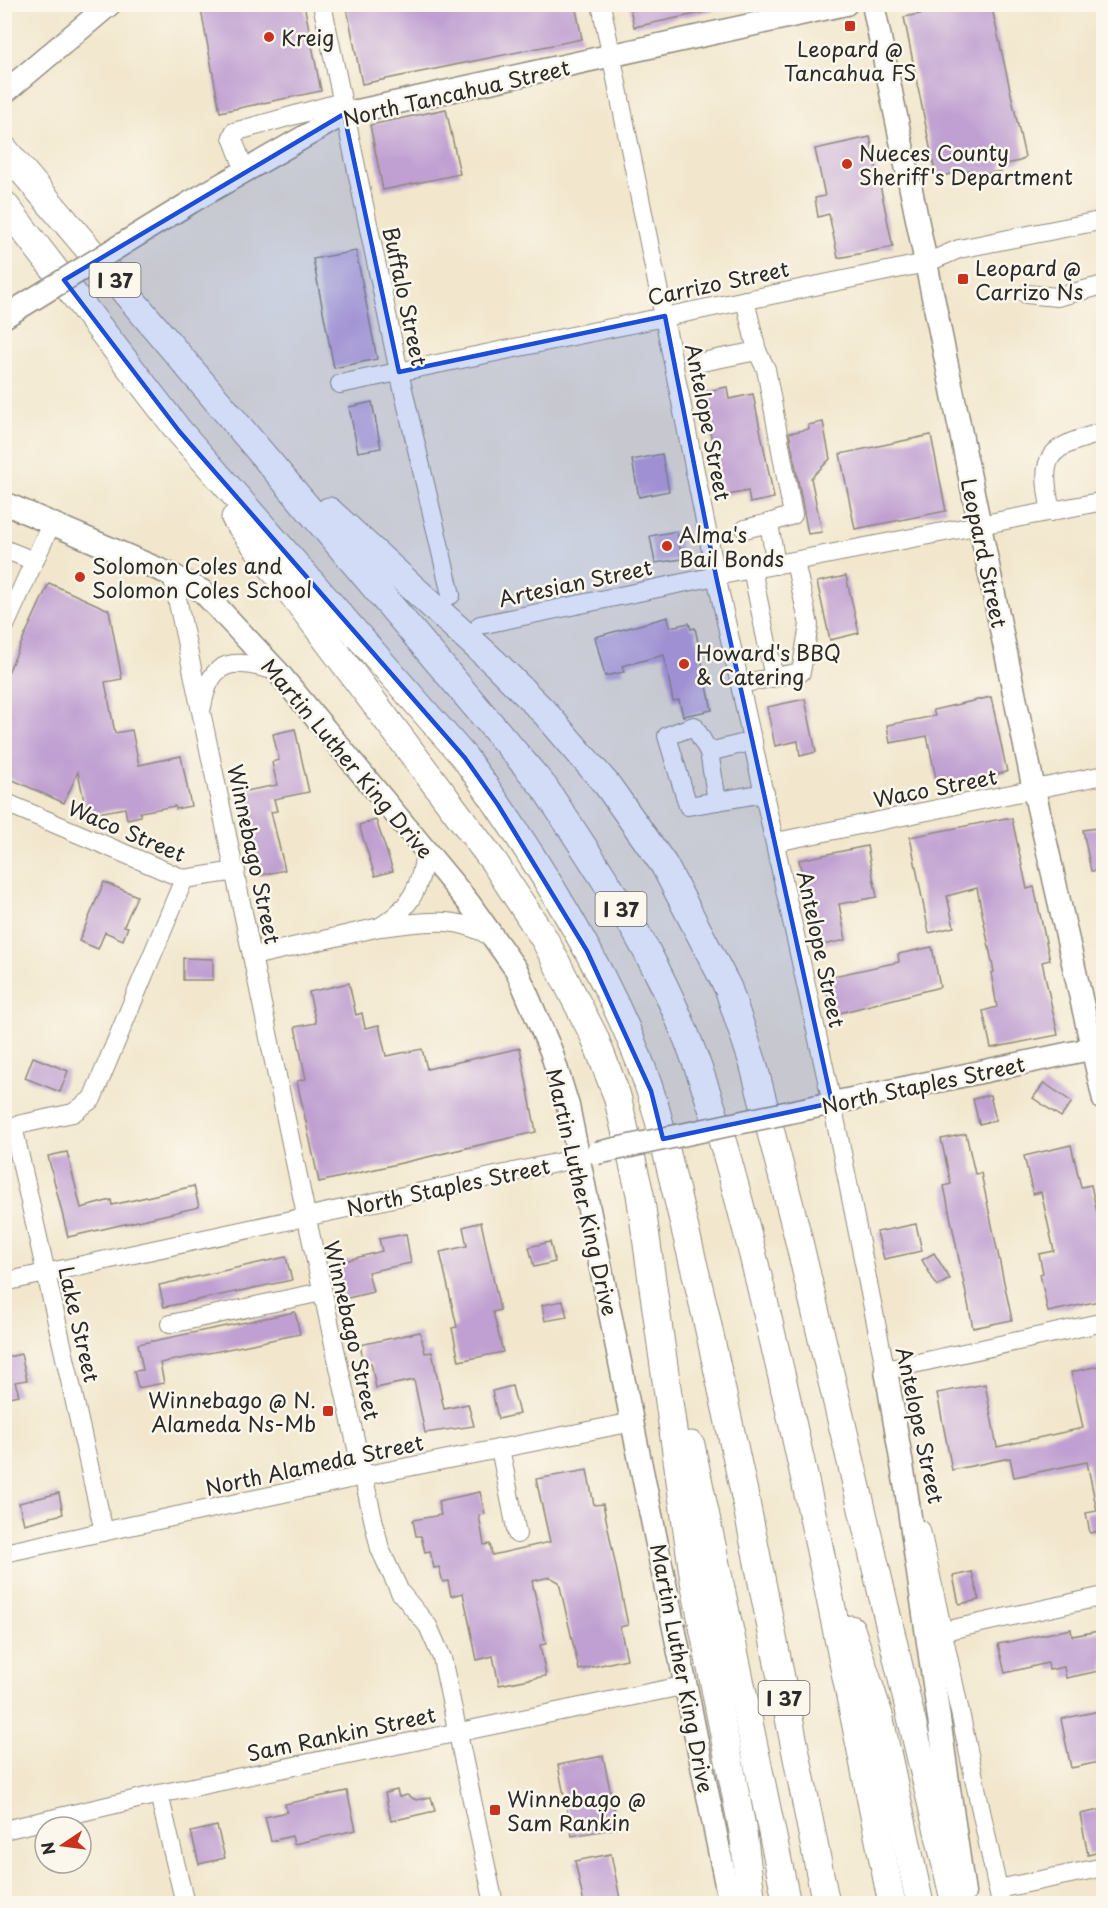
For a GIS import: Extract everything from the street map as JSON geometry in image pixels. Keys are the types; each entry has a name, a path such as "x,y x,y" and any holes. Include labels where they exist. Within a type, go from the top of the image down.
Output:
{"highway":[{"name":"I 37","path":"4,149 544,787 612,893 656,969 690,1047 734,1180 812,1514 892,1904"},
{"name":"I 37","path":"4,204 179,431 465,758 498,806 587,951 651,1091 705,1312 744,1492 826,1904"},
{"path":"200,382 353,535 494,662 546,714 608,786 664,865 728,988 753,1063 797,1233 955,1904"},
{"path":"179,431 225,505 494,862 545,940 594,1036 617,1096 639,1194 787,1904"},
{"path":"639,1194 694,1581 743,1832 752,1904"},
{"path":"812,1514 879,1715 920,1904"}],"main road":[{"path":"4,93 110,4"},
{"name":"North Tancahua Street","path":"4,316 245,171 343,108 611,55 846,4"},
{"name":"Leopard Street","path":"873,4 1034,790 1098,1047 1104,1100"},
{"name":"Martin Luther King Drive","path":"4,503 172,575 202,591 277,671 469,903 517,971 551,1051 568,1106 588,1155 633,1422 730,1904"},
{"name":"North Staples Street","path":"588,1155 1098,1047"},
{"path":"885,1370 906,1489 965,1904"}],"street":[{"name":"Buffalo Street","path":"322,4 399,372 451,595"},
{"name":"Antelope Street","path":"600,4 716,576 832,1103 885,1370 944,1631 999,1896"},
{"path":"245,171 232,137 234,132 314,109 343,108"},
{"name":"Carrizo Street","path":"340,384 926,263 959,249 1104,220"},
{"path":"1026,294 1056,297 1104,285"},
{"path":"745,300 757,351 766,369 793,515 745,529"},
{"path":"702,362 757,351"},
{"path":"1051,512 1044,476 1046,464 1054,453 1073,440 1104,432"},
{"name":"Artesian Street","path":"480,626 716,576 1104,501"},
{"path":"769,523 776,565"},
{"path":"4,628 13,587 34,561 51,524"},
{"path":"4,549 34,561"},
{"path":"740,684 801,672 809,625 795,562"},
{"path":"752,569 774,678"},
{"name":"Winnebago Street","path":"172,575 236,871 305,1216 380,1549 400,1592 428,1626 437,1647 459,1731 494,1904"},
{"path":"202,711 206,687 218,670 234,662 277,671"},
{"path":"717,801 709,752 694,726 668,736 688,806 765,793"},
{"path":"709,752 753,741"},
{"name":"Waco Street","path":"776,842 1104,776"},
{"name":"Waco Street","path":"4,802 184,879 236,871"},
{"path":"380,927 401,913 416,891 421,881 425,850"},
{"path":"13,1126 73,1113 92,1099 184,879"},
{"path":"253,956 380,927 447,920 473,926 496,941"},
{"name":"Lake Street","path":"4,1110 13,1126 104,1532"},
{"name":"North Staples Street","path":"4,1282 588,1155"},
{"path":"170,1324 322,1292"},
{"path":"885,1370 1104,1322"},
{"name":"North Alameda Street","path":"4,1553 363,1476 633,1422"},
{"path":"500,1448 518,1534"},
{"path":"944,1631 1104,1596"},
{"name":"Sam Rankin Street","path":"4,1830 159,1794 687,1685"},
{"path":"159,1794 185,1904"},
{"path":"999,1896 1104,1867"}],"highlighted area":[{"path":"344,114 399,372 665,316 716,576 832,1103 663,1139 651,1091 587,951 498,805 465,758 179,431 64,280"}],"building":[{"path":"200,4 304,4 321,91 220,112"},
{"path":"346,4 575,4 582,39 362,84"},
{"path":"629,4 715,4 715,10 634,27"},
{"path":"973,4 991,4 1025,157 1020,161 1001,165 1002,171 972,176 971,170 936,177 904,17"},
{"path":"446,109 460,174 383,190 370,125"},
{"path":"870,137 893,247 838,258 829,214 818,217 815,198 825,196 815,149"},
{"path":"356,251 377,359 334,368 313,259"},
{"path":"727,387 729,399 753,394 774,498 750,503 748,491 723,496 702,392"},
{"path":"372,402 381,448 358,452 349,407"},
{"path":"823,422 830,459 811,478 822,532 808,534 789,433 809,429 808,425"},
{"path":"931,435 946,511 855,529 840,454"},
{"path":"662,454 669,491 639,497 632,460"},
{"path":"677,531 682,559 655,563 650,536"},
{"path":"846,576 859,633 830,640 817,582"},
{"path":"49,583 109,610 122,679 105,682 115,733 132,730 139,765 181,756 191,806 176,809 175,806 140,812 141,816 127,819 125,808 87,815 78,772 64,803 4,776 4,681"},
{"path":"668,617 670,627 689,623 691,629 695,628 712,710 683,716 679,700 673,701 664,655 622,666 624,672 605,676 595,637"},
{"path":"991,697 1007,772 938,788 927,736 890,743 887,725 935,716 933,710"},
{"path":"805,699 816,752 800,756 798,741 775,746 767,707"},
{"path":"295,729 309,792 274,799 277,811 271,812 285,870 257,876 240,792 277,785 272,762 279,760 273,734"},
{"path":"1006,818 1012,819 1027,889 1034,887 1050,960 1042,962 1058,1035 991,1048 983,1011 997,1007 991,973 994,972 977,888 947,896 954,927 929,933 910,837"},
{"path":"376,820 393,871 375,876 359,825"},
{"path":"1104,827 1104,871 1091,871 1083,830"},
{"path":"867,846 877,897 839,904 846,940 818,946 799,860"},
{"path":"104,882 137,896 124,926 128,927 123,940 105,932 98,949 79,941"},
{"path":"932,947 940,987 832,1015 824,978 899,962 898,954"},
{"path":"183,958 213,959 213,980 183,980"},
{"path":"349,983 356,1015 362,1013 365,1028 379,1025 386,1056 422,1049 427,1069 520,1048 536,1132 319,1182 297,1081 306,1079 295,1027 316,1023 309,992"},
{"path":"33,1057 68,1071 60,1092 25,1078"},
{"path":"1044,1083 1072,1102 1061,1117 1033,1098"},
{"path":"990,1095 996,1120 979,1124 973,1099"},
{"path":"966,1134 975,1174 981,1173 1012,1320 973,1328 944,1186 951,1184 941,1139"},
{"path":"1071,1145 1081,1187 1091,1185 1104,1245 1104,1300 1048,1312 1040,1274 1043,1273 1039,1254 1054,1251 1041,1192 1033,1194 1024,1156"},
{"path":"67,1152 81,1208 111,1200 112,1205 194,1186 199,1207 68,1237 48,1156"},
{"path":"481,1222 500,1310 493,1312 503,1352 459,1361 452,1328 457,1327 440,1252 467,1246 463,1227"},
{"path":"916,1224 922,1251 884,1259 877,1232"},
{"path":"406,1234 411,1263 368,1272 373,1292 344,1299 337,1263 382,1251 379,1239"},
{"path":"550,1242 555,1262 534,1267 529,1247"},
{"path":"934,1253 950,1279 937,1286 922,1260"},
{"path":"286,1257 292,1280 164,1307 159,1285"},
{"path":"563,1301 567,1317 545,1321 542,1305"},
{"path":"295,1312 300,1334 160,1363 164,1383 138,1388 134,1371 143,1370 138,1344"},
{"path":"420,1332 425,1353 432,1352 444,1409 468,1404 474,1426 425,1433 414,1380 376,1388 371,1363 364,1364 360,1345"},
{"path":"21,1354 27,1380 15,1382 19,1395 4,1398 4,1358"},
{"path":"1104,1365 1104,1530 1090,1533 1086,1513 1097,1511 1087,1462 1014,1477 1010,1458 952,1470 937,1393 985,1384 997,1447 1083,1428 1071,1372"},
{"path":"512,1386 519,1414 498,1419 492,1391"},
{"path":"587,1470 594,1505 603,1504 628,1625 620,1627 627,1659 579,1670 559,1582 550,1577 532,1581 546,1644 540,1645 546,1676 499,1685 493,1656 477,1660 463,1593 451,1596 448,1581 443,1582 439,1567 434,1568 430,1551 425,1552 421,1536 416,1536 413,1520 441,1515 438,1501 480,1492 485,1514 479,1515 484,1545 490,1544 492,1555 550,1542 536,1479"},
{"path":"59,1493 63,1514 24,1524 19,1503"},
{"path":"972,1572 979,1600 959,1604 953,1576"},
{"path":"1071,1629 1072,1636 1104,1630 1104,1670 1066,1678 1064,1667 1049,1670 1048,1663 1005,1673 998,1644"},
{"path":"1104,1710 1104,1761 1071,1768 1061,1719"},
{"path":"603,1756 618,1828 572,1836 558,1765"},
{"path":"397,1790 399,1797 407,1795 416,1800 431,1797 435,1811 391,1821 385,1793"},
{"path":"347,1791 356,1830 294,1844 292,1836 271,1841 265,1817 287,1812 285,1804"},
{"path":"1104,1809 1104,1851 1088,1855 1080,1814"},
{"path":"217,1826 225,1858 199,1864 191,1832"},
{"path":"611,1854 621,1904 584,1904 575,1861"}],"place":[{"name":"Leopard @ Tancahua FS","path":"850,26"},
{"name":"Kreig","path":"269,37"},
{"name":"Nueces County Sheriff's Department","path":"847,164"},
{"name":"Leopard @ Carrizo Ns","path":"963,279"},
{"name":"Alma's Bail Bonds","path":"667,546"},
{"name":"Solomon Coles and Solomon Coles School","path":"80,577"},
{"name":"Howard's BBQ & Catering","path":"684,664"},
{"name":"Winnebago @ N. Alameda Ns-Mb","path":"328,1411"},
{"name":"Winnebago @ Sam Rankin","path":"495,1810"}]}
